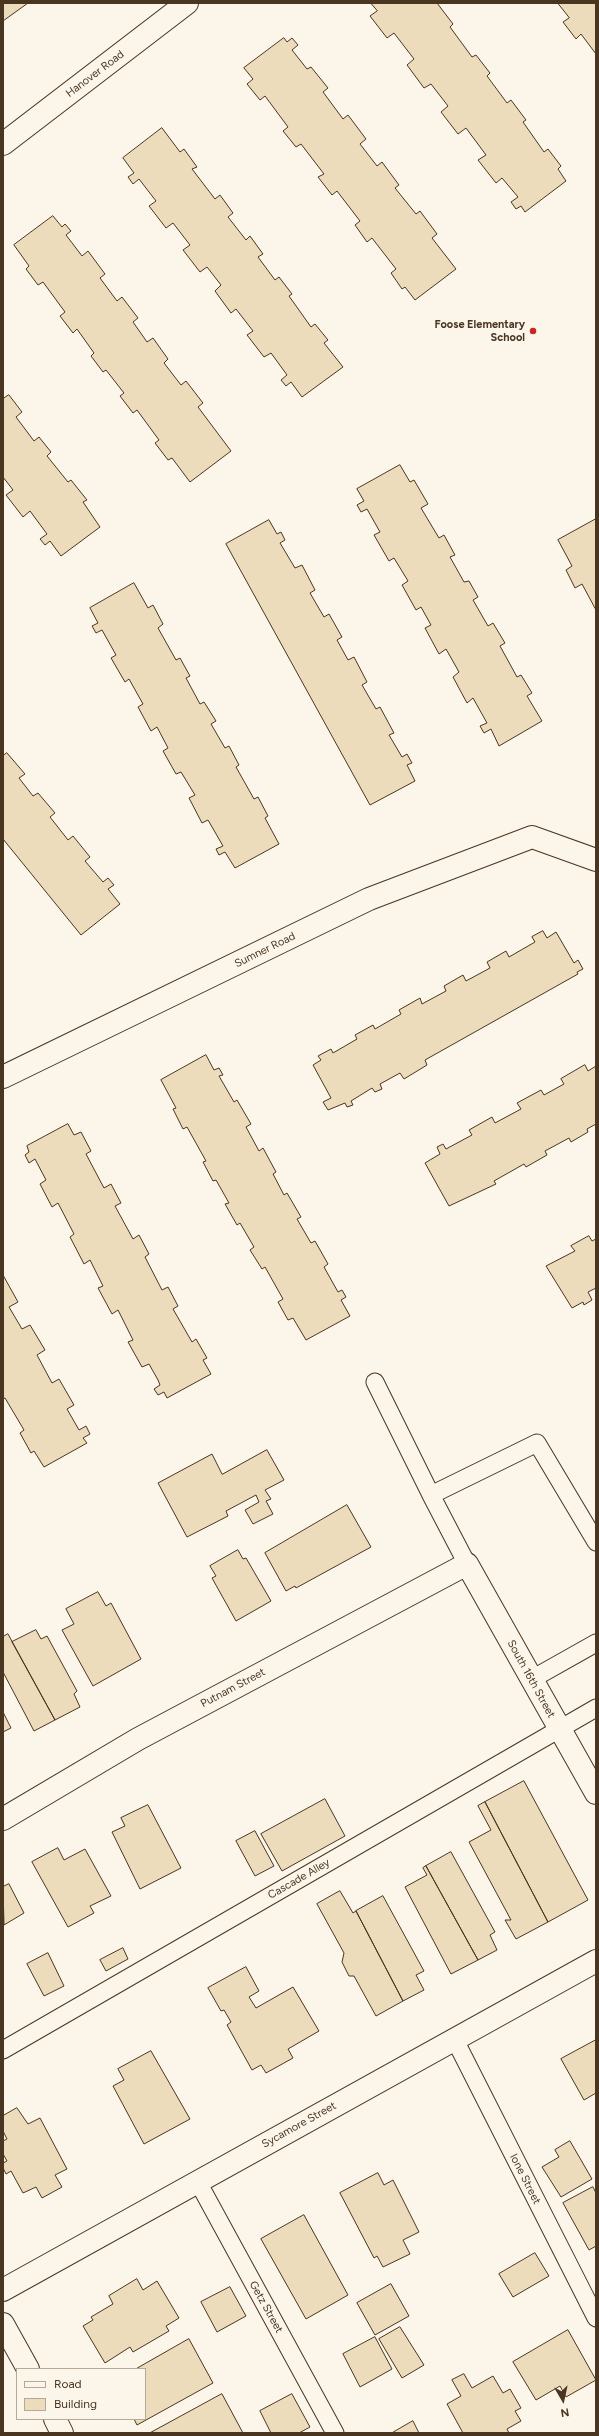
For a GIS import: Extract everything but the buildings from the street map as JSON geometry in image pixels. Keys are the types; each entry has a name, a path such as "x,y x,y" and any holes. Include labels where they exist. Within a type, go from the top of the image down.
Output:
{"street":[{"name":"Hanover Road","path":"3,144 187,3"},
{"name":"Sumner Road","path":"3,1077 369,899 532,837 596,860"},
{"name":"South 16th Street","path":"467,1564 596,1793"},
{"name":"Putnam Street","path":"3,1819 138,1739 467,1564"},
{"name":"Sycamore Street","path":"3,2290 596,1961"},
{"path":"3,2324 27,2368"},
{"path":"56,2420 62,2433"}],"lane":[{"path":"375,1382 467,1564"},
{"path":"431,1495 537,1444 596,1542"},
{"path":"532,1680 596,1643"},
{"name":"Cascade Alley","path":"3,2050 596,1708"},
{"name":"Ione Street","path":"455,2040 596,2318"},
{"name":"Getz Street","path":"198,2182 335,2433"}],"place":[{"name":"Foose Elementary School","path":"533,331"}]}
